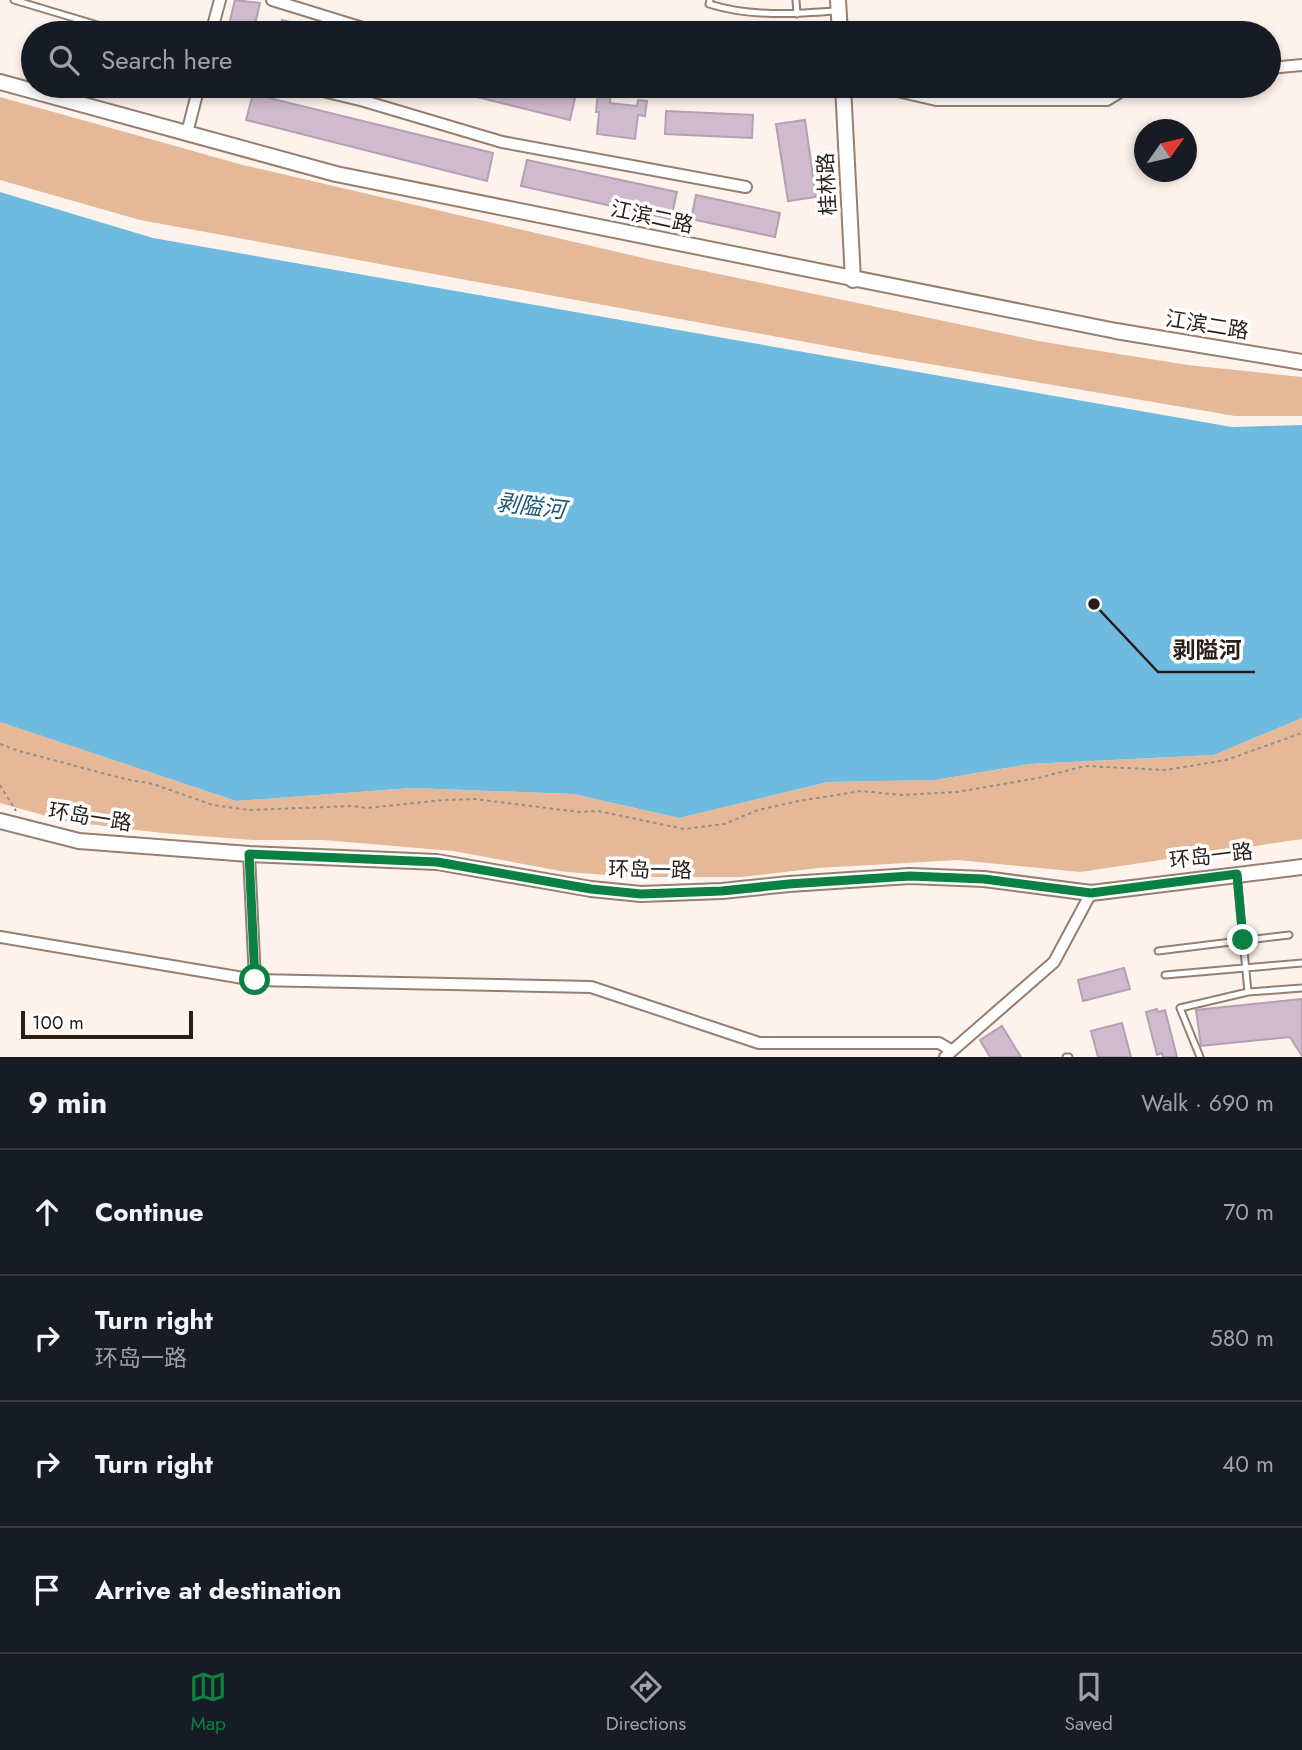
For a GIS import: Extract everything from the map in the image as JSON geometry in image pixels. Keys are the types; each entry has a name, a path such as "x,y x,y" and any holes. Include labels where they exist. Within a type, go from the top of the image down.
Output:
{"street":[{"path":"214,21 220,0"},
{"path":"272,0 340,21"},
{"path":"1281,67 1302,65"},
{"name":"江滨二路","path":"0,82 21,88"},
{"name":"江滨二路","path":"59,98 337,174 853,280 1116,331 1302,362"},
{"path":"187,133 195,98"},
{"path":"352,98 502,142 746,187"},
{"name":"桂林路","path":"844,98 853,280"},
{"path":"927,98 1110,98"},
{"name":"环岛一路","path":"0,821 79,841 249,854 437,862 591,889 641,894 722,891 910,876 984,879 1091,893 1302,867"},
{"path":"249,854 255,980"},
{"path":"0,937 255,980 591,987 759,1043 939,1043 951,1055 1054,962 1091,893"}],"lane":[{"path":"14,0 84,21"},
{"path":"710,0 709,4 720,7 778,15 839,5"},
{"path":"796,0 797,14"},
{"path":"1237,874 1248,992"},
{"path":"1158,951 1289,935"},
{"path":"1165,975 1302,963"},
{"path":"1200,1057 1180,1008 1248,992 1302,988"}],"path":[{"path":"0,744 125,779 153,784 213,805 249,810 353,806 367,808 475,799 579,812 598,811 684,830 723,824 758,810 861,791 902,795 957,792 1038,778 1085,765 1167,770 1226,760 1302,733"},
{"path":"0,785 26,828"}],"shaded area":[{"path":"0,97 243,165 652,260 1044,342 1188,365 1302,377 1302,416 1235,416 865,353 140,220 0,180"},
{"path":"1302,718 1302,839 1080,872 958,860 818,868 742,877 637,877 566,872 453,851 323,840 253,840 162,833 64,821 0,803 0,722 236,801 412,788 573,794 679,818 828,782 935,780 1030,764 1214,755"}],"water":[{"path":"0,192 153,238 1232,427 1302,425 1302,718 1214,755 1030,764 935,780 828,782 679,818 573,794 412,788 236,801 0,722"}],"building":[{"path":"235,0 260,3 256,21 230,21"},
{"path":"252,98 269,98 493,153 487,181 246,120"},
{"path":"481,98 575,98 570,120"},
{"path":"597,98 610,98 610,103 637,106 638,100 647,101 645,116 638,115 635,139 597,134 599,112 596,112"},
{"path":"666,111 753,115 752,138 665,134"},
{"path":"805,120 816,197 788,201 776,124"},
{"path":"527,160 677,192 671,219 521,186"},
{"path":"696,195 780,213 775,237 691,219"},
{"path":"1124,968 1130,989 1083,1001 1078,980"},
{"path":"1302,999 1302,1056 1290,1037 1201,1046 1196,1010"},
{"path":"1157,1009 1158,1012 1165,1010 1177,1057 1163,1057 1162,1053 1157,1055 1146,1012"},
{"path":"1122,1023 1131,1057 1098,1057 1091,1031"},
{"path":"1002,1026 1021,1057 990,1057 980,1040"}],"place":[{"name":"剥隘河","path":"1094,604"}],"route":[{"path":"255,980 249,854 437,862 591,889 641,894 722,891 910,876 984,879 1091,893 1237,874 1243,940"}]}
